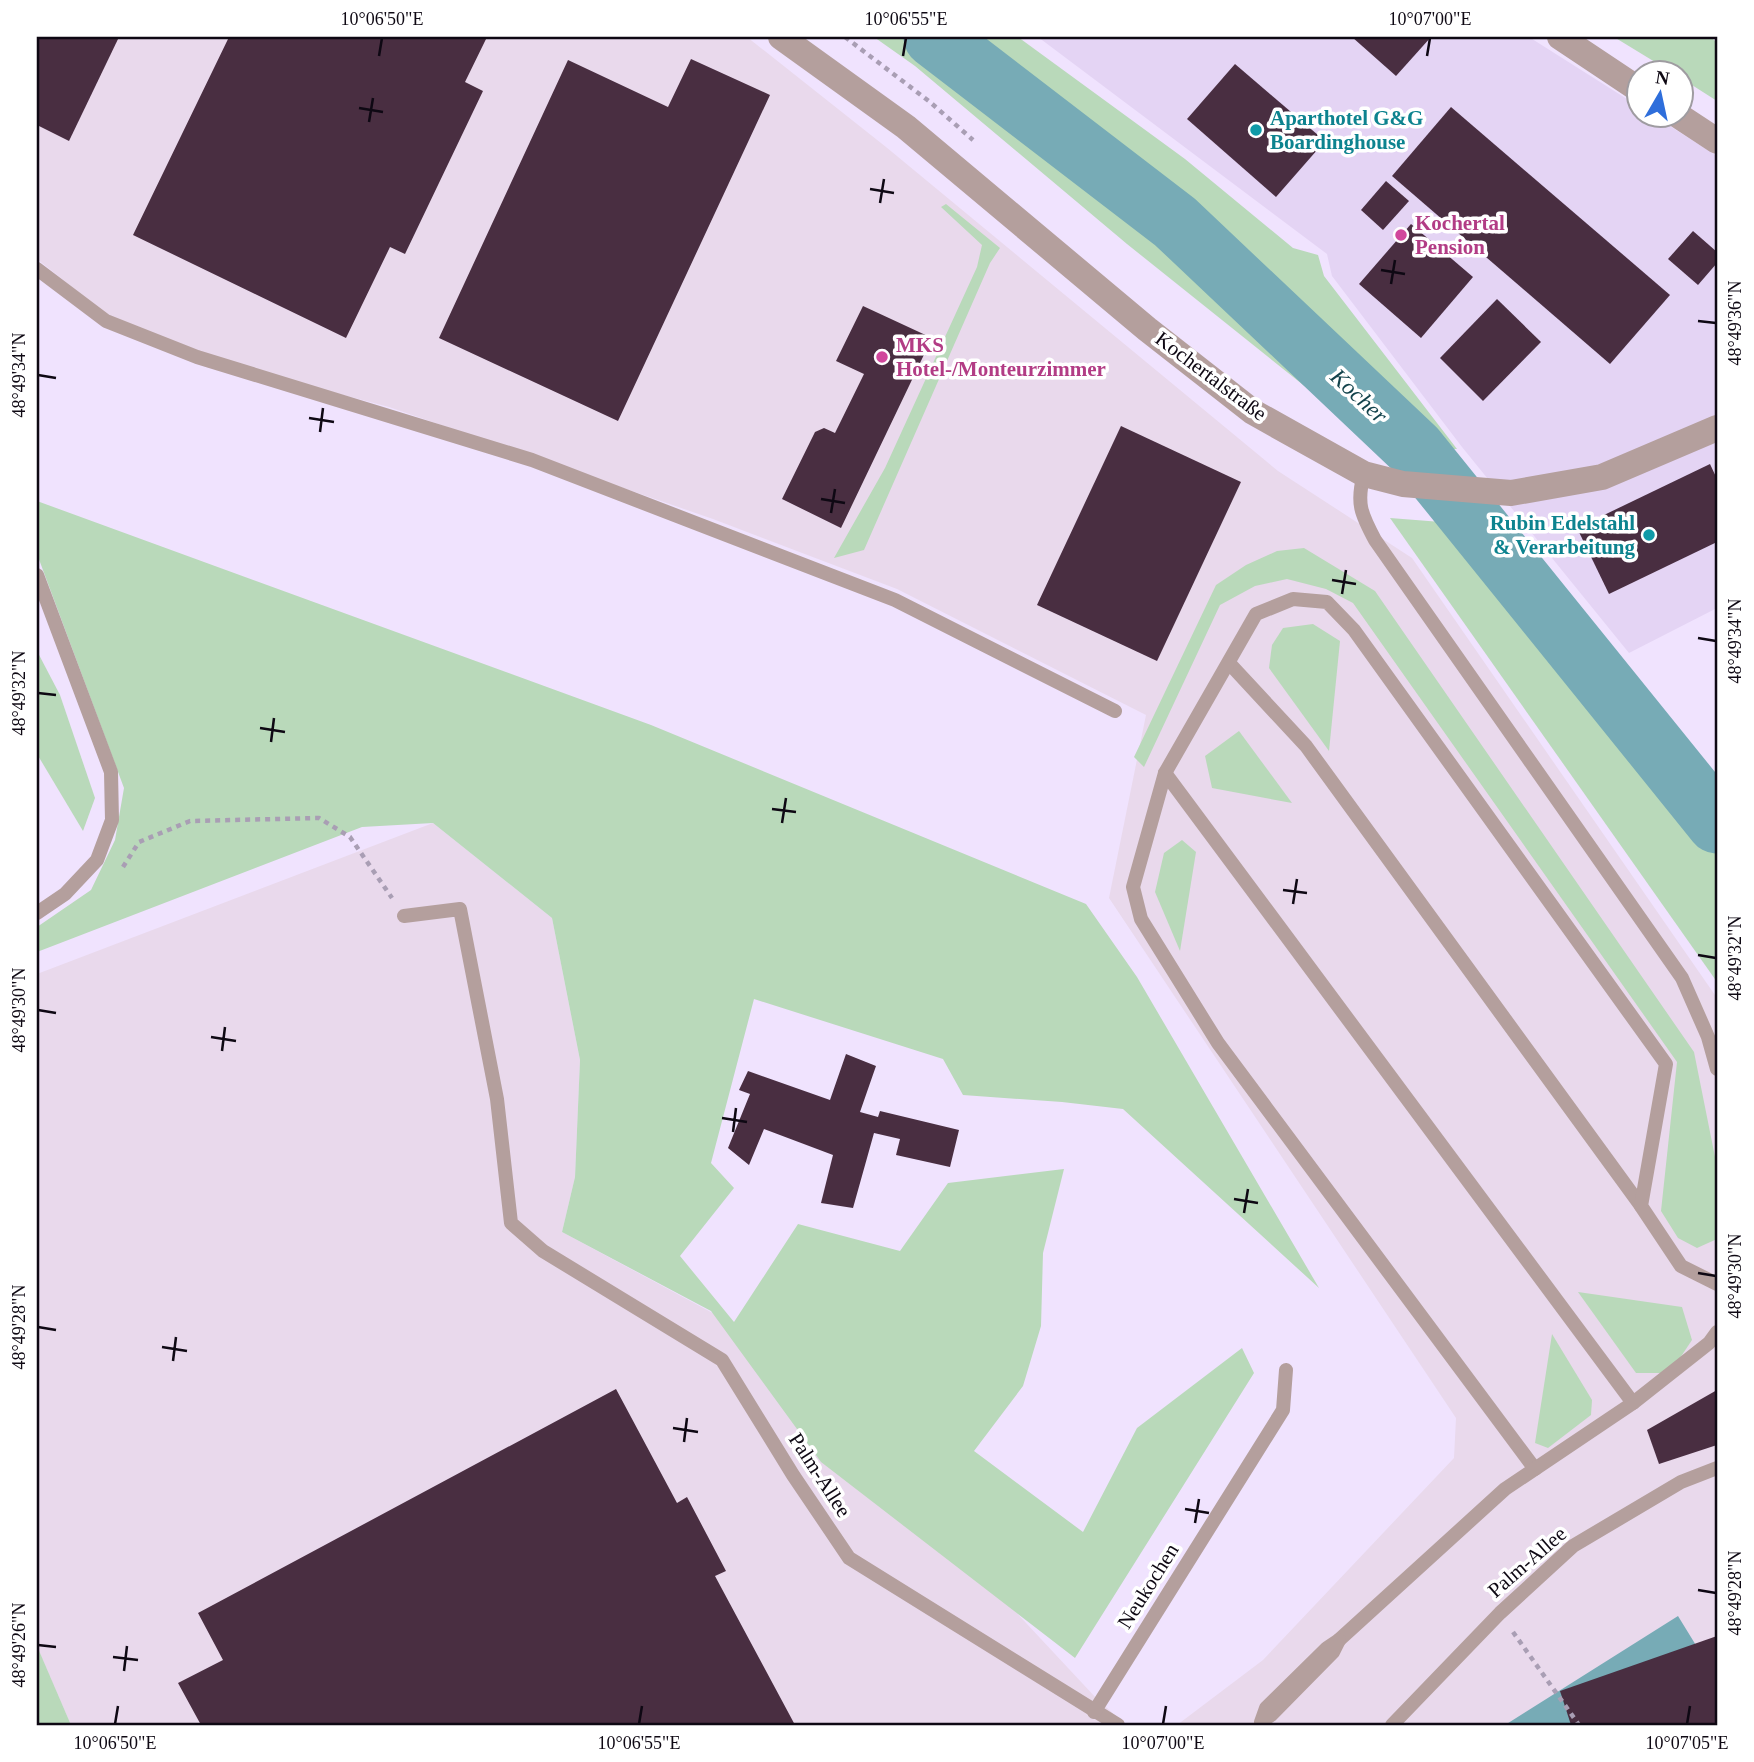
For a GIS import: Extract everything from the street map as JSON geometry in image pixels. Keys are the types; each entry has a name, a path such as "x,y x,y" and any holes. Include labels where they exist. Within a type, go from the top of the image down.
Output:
{"street":[{"name":"Kochertalstraße","path":"781,37 906,127 1147,329 1253,412 1364,474 1404,484 1511,492 1602,477 1717,428"},
{"path":"1560,37 1624,79"},
{"path":"1694,126 1717,141"}],"lane":[{"path":"37,269 106,321 197,358 519,456 895,600 1115,711"},
{"path":"1364,474 1359,491 1361,513 1376,540 1682,978 1708,1037 1717,1069"},
{"path":"37,575 111,772 112,820 97,860 65,894 37,913"},
{"path":"1535,1469 1218,1043 1141,919 1133,887 1165,773 1256,614 1293,598 1327,602 1354,630 1666,1064 1641,1206"},
{"path":"1229,663 1306,746 1641,1206 1681,1266 1717,1284"},
{"path":"1165,773 1633,1403"},
{"name":"Palm-Allee","path":"404,916 460,909 497,1099 511,1223 543,1251 722,1360 793,1475 849,1558 1118,1725"},
{"path":"1259,1723 1265,1707 1485,1507 1535,1469 1633,1403 1709,1343 1717,1332"},
{"name":"Neukochen","path":"1094,1712 1283,1410 1286,1370"},
{"name":"Palm-Allee","path":"1392,1725 1500,1613 1573,1546 1681,1482 1717,1468"}],"path":[{"path":"845,37 930,102 981,147"},
{"path":"120,871 139,842 190,821 319,818 350,837 404,916"},
{"path":"1500,1613 1579,1725"}],"shaded area":[{"path":"37,37 747,37 886,147 1278,471 1412,558 1717,998 1717,1725 1177,1725 1263,1660 1454,1458 1456,1418 1109,898 1146,715 897,589 713,519 389,407 191,355 112,319 37,259"},
{"path":"874,37 1018,37 1185,159 1293,248 1318,255 1324,276 1457,449 1431,449 1347,420 1127,244 915,66"},
{"path":"1038,37 1529,37 1624,97 1624,130 1676,130 1717,156 1717,608 1629,653 1462,447 1332,276 1327,254"},
{"path":"1614,37 1711,37 1717,43 1717,101 1694,86 1694,60 1652,60"},
{"path":"946,204 1000,248 990,263 864,550 834,558 885,468 977,267 982,245 941,207"},
{"path":"37,501 651,725 1086,904 1137,977 1319,1288 1123,1109 963,1095 943,1059 754,999 711,1163 734,1188 680,1256 734,1322 798,1224 900,1251 948,1183 1064,1169 1043,1253 1041,1326 1023,1386 974,1451 1083,1532 1137,1428 1242,1348 1254,1373 1075,1658 821,1462 711,1311 562,1232 575,1177 580,1060 552,918 433,823 362,827 37,952 37,927 91,890 115,840 124,788 37,554"},
{"path":"1390,518 1505,527 1717,790 1717,982"},
{"path":"1304,548 1375,591 1694,1052 1717,1167 1717,1239 1697,1248 1678,1238 1661,1211 1677,1062 1353,603 1326,589 1287,579 1255,586 1220,605 1144,767 1134,757 1216,585 1246,565 1277,551"},
{"path":"1313,624 1340,641 1329,751 1269,668 1272,645 1283,628"},
{"path":"37,651 60,695 95,798 83,831 37,754"},
{"path":"1239,731 1292,803 1212,788 1205,756"},
{"path":"433,823 552,918 580,1060 575,1177 562,1232 761,1339 1097,1699 1126,1725 71,1725 37,1647 37,974"},
{"path":"1182,840 1196,852 1180,951 1155,892 1164,853"},
{"path":"1578,1292 1682,1307 1692,1340 1670,1373 1636,1373"},
{"path":"1552,1334 1592,1400 1591,1415 1548,1448 1535,1443"},
{"path":"1678,1616 1713,1673 1603,1714 1607,1725 1505,1725"},
{"path":"37,1646 71,1725 37,1725"}],"building":[{"path":"37,37 119,37 69,141 37,125"},
{"path":"229,37 487,37 465,82 483,91 405,254 390,247 346,338 133,235"},
{"path":"1352,37 1431,37 1396,76"},
{"path":"691,59 770,95 618,421 439,338 568,60 668,107"},
{"name":"Aparthotel G&G Boardinghouse","path":"1235,64 1325,141 1276,197 1187,119"},
{"path":"1451,107 1670,295 1610,364 1392,176"},
{"path":"1386,181 1409,201 1383,230 1361,210"},
{"path":"1411,224 1473,277 1421,338 1359,284"},
{"path":"1693,231 1717,252 1717,263 1698,285 1668,259"},
{"path":"1497,299 1541,342 1483,401 1440,358"},
{"path":"863,306 932,338 841,528 782,499 815,432 824,428 835,433 864,374 836,361"},
{"path":"1121,426 1241,482 1157,661 1037,605"},
{"name":"Rubin Edelstahl & Verarbeitung","path":"1710,464 1717,479 1717,542 1609,594 1577,528"},
{"path":"846,1054 876,1066 860,1112 878,1117 880,1111 959,1130 950,1167 896,1155 900,1139 874,1133 853,1208 821,1203 833,1155 764,1129 749,1165 728,1148 750,1094 739,1090 748,1071 830,1100"},
{"path":"616,1389 677,1503 687,1497 726,1571 715,1576 795,1725 201,1725 178,1683 223,1660 198,1613"},
{"path":"1717,1390 1717,1445 1659,1464 1647,1430"},
{"path":"1717,1636 1717,1725 1571,1725 1560,1691"}],"waterway":[{"name":"Kocher","path":"934,37 1175,222 1415,449 1717,823"}],"place":[{"name":"Aparthotel G&G Boardinghouse","path":"1256,130"},
{"name":"Kochertal Pension","path":"1401,235"},
{"name":"MKS Hotel-/Monteurzimmer","path":"882,357"},
{"name":"Rubin Edelstahl & Verarbeitung","path":"1649,535"}]}
